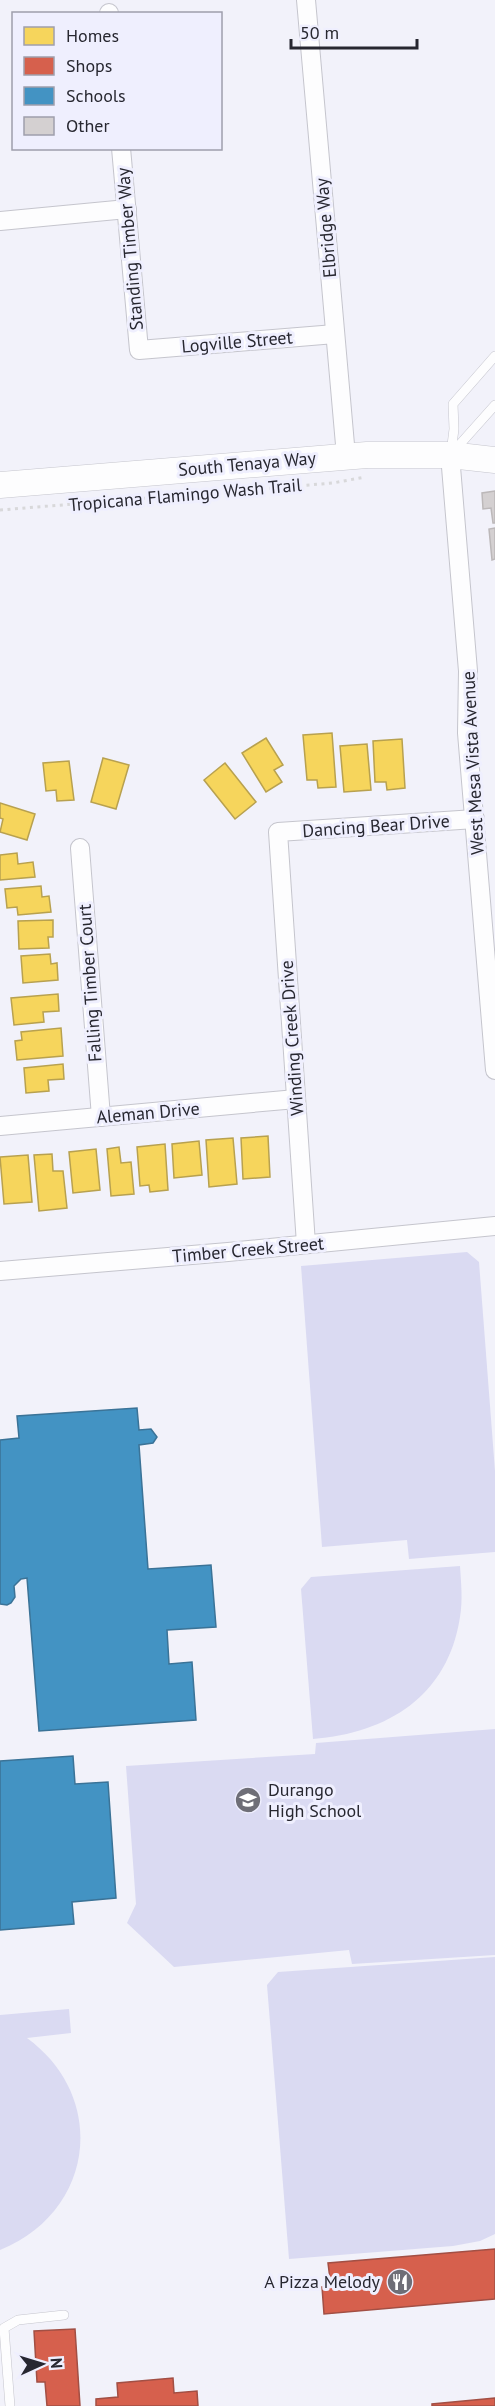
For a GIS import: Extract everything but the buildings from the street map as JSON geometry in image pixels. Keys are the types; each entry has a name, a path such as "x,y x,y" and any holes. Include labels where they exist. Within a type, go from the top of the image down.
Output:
{"street":[{"name":"Elbridge Way","path":"306,0 346,456"},
{"name":"Standing Timber Way","path":"121,150 139,350"},
{"path":"0,221 127,209"},
{"name":"Logville Street","path":"139,350 336,334"},
{"name":"South Tenaya Way","path":"0,486 346,456 450,455 495,460"},
{"name":"West Mesa Vista Avenue","path":"450,455 468,671 467,733 494,1006 495,1070"},
{"name":"Dancing Bear Drive","path":"278,832 475,819"},
{"name":"Winding Creek Drive","path":"278,832 306,1244"},
{"name":"Falling Timber Court","path":"80,848 101,1117"},
{"name":"Aleman Drive","path":"0,1126 296,1099"},
{"name":"Timber Creek Street","path":"0,1271 495,1226"}],"lane":[{"path":"450,455 454,429 453,404 495,356"},
{"path":"450,455 495,405"},
{"path":"10,2406 2,2328 18,2320 64,2315"}],"path":[{"name":"Tropicana Flamingo Wash Trail","path":"0,510 333,483 362,479 368,473"}],"shaded area":[{"path":"467,1252 479,1262 495,1471 495,1552 409,1559 407,1540 322,1547 301,1266"},
{"path":"460,1566 461,1611 453,1645 443,1669 428,1689 389,1719 366,1729 313,1739 301,1589 311,1577"},
{"path":"495,1729 495,1955 352,1964 349,1950 174,1967 127,1923 136,1904 126,1766 315,1754 316,1743"},
{"path":"495,1957 495,2234 480,2241 453,2246 289,2259 267,1985 278,1972"},
{"path":"69,2009 71,2033 27,2038 53,2063 71,2091 79,2121 80,2152 71,2182 55,2209 32,2232 0,2250 0,2015"}],"place":[{"name":"Durango High School","path":"248,1800"},
{"name":"A Pizza Melody","path":"400,2282"}]}
